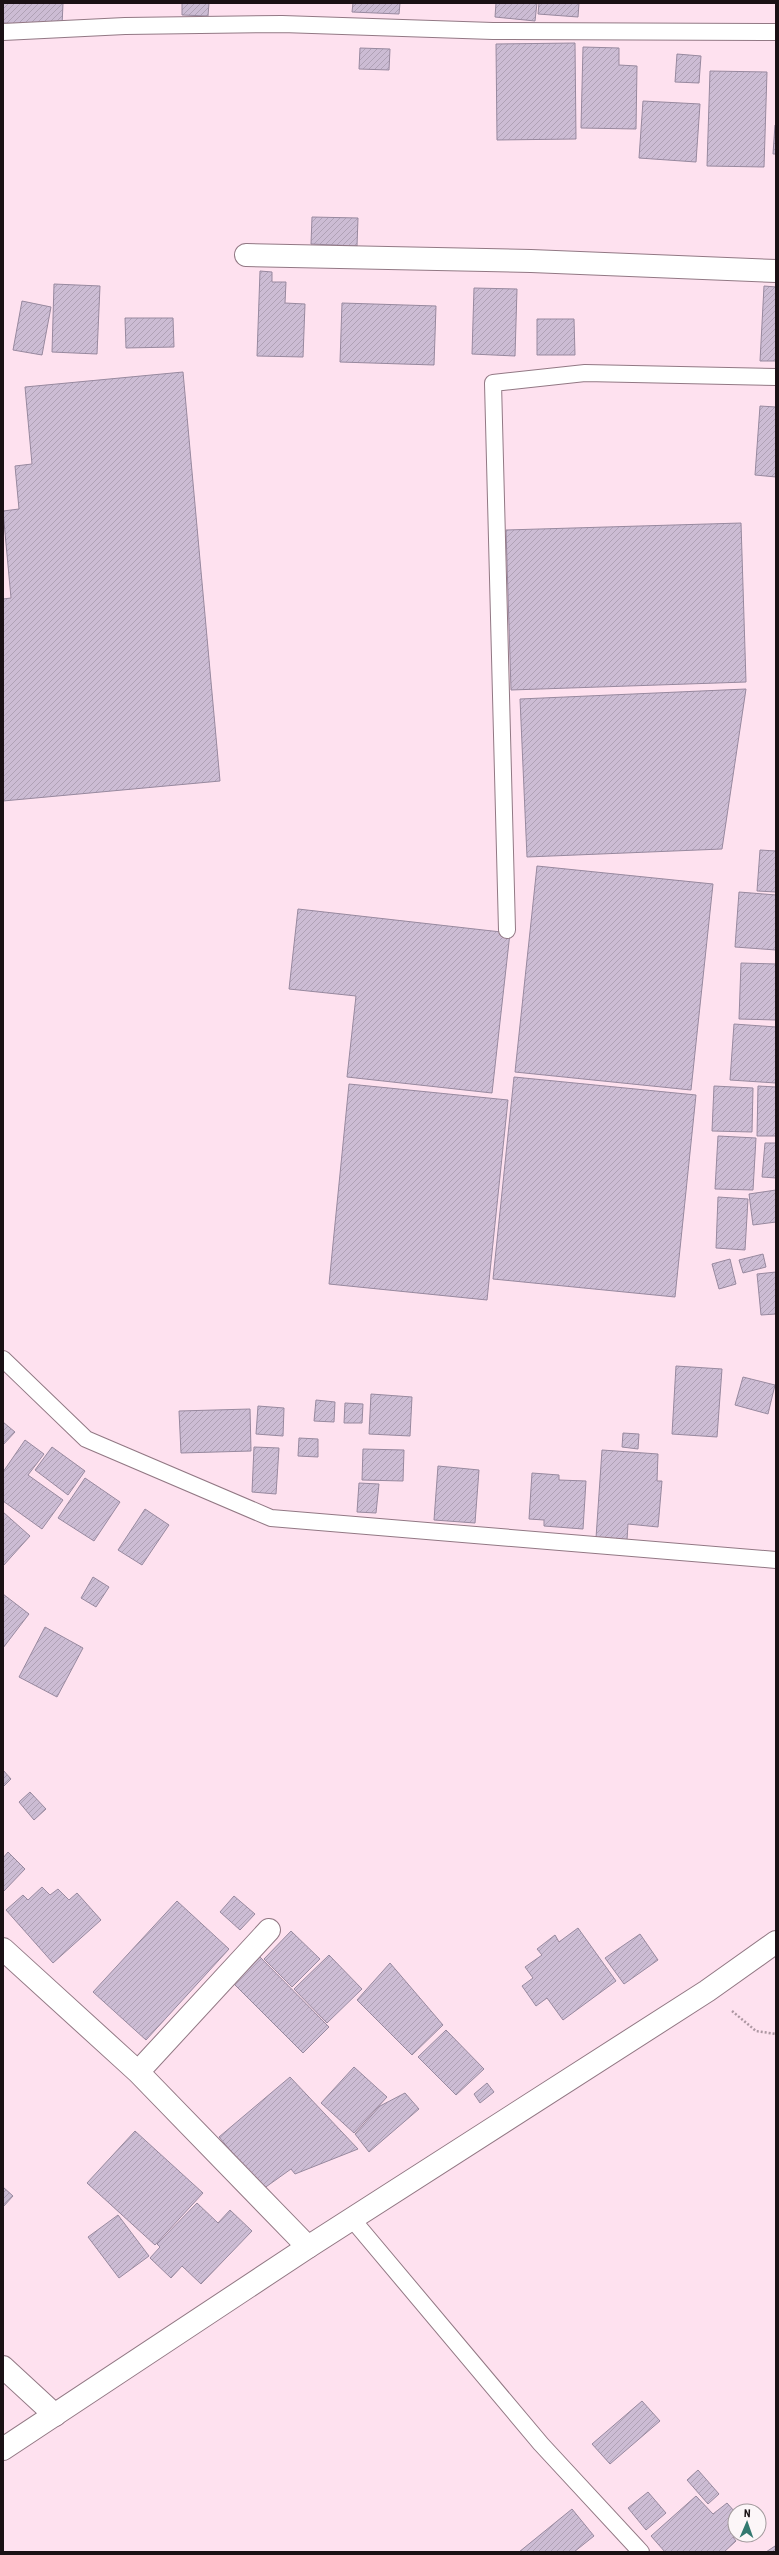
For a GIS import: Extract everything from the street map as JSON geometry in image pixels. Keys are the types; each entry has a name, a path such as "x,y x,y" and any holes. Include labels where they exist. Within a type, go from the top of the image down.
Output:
{"street":[{"path":"246,255 531,261 776,271"},
{"path":"138,2072 269,1930"},
{"path":"3,2449 308,2247 707,1991 776,1942"},
{"path":"3,1950 138,2072 308,2247"},
{"path":"3,2367 55,2415"}],"lane":[{"path":"3,32 125,26 282,24 493,31 776,32"},
{"path":"507,930 493,383 585,373 776,377"},
{"path":"3,1359 86,1439 271,1518 776,1560"},
{"path":"352,2219 541,2444 641,2552"}],"path":[{"path":"707,1991 756,2031 776,2034"}],"building":[{"path":"3,3 63,3 62,26 3,23"},
{"path":"182,3 209,3 208,16 182,15"},
{"path":"353,3 400,3 399,14 352,12"},
{"path":"496,3 537,3 535,21 495,17"},
{"path":"539,3 579,3 578,17 538,14"},
{"path":"575,43 576,139 497,140 496,44"},
{"path":"583,47 619,48 619,65 637,66 636,129 581,128"},
{"path":"360,48 390,49 389,70 359,69"},
{"path":"677,54 701,56 699,83 675,82"},
{"path":"710,71 767,72 764,167 707,166"},
{"path":"643,101 700,104 696,162 639,158"},
{"path":"775,125 776,154 773,154"},
{"path":"312,217 358,218 357,246 311,244"},
{"path":"260,271 272,272 272,282 286,282 285,303 305,304 303,357 257,356"},
{"path":"54,284 100,286 97,354 52,352"},
{"path":"764,286 776,287 776,361 760,361"},
{"path":"474,288 517,289 515,356 472,354"},
{"path":"22,301 51,307 42,355 13,350"},
{"path":"342,303 436,306 434,365 340,362"},
{"path":"125,318 173,318 174,347 126,348"},
{"path":"537,319 574,319 575,355 537,355"},
{"path":"183,372 220,781 3,801 3,599 11,598 3,511 19,509 15,466 32,464 25,387"},
{"path":"760,406 776,407 776,477 755,475"},
{"path":"741,523 746,682 511,690 506,530"},
{"path":"746,689 722,849 527,857 520,699"},
{"path":"760,850 776,851 776,892 757,891"},
{"path":"537,866 713,884 691,1090 515,1072"},
{"path":"739,892 776,895 776,950 735,947"},
{"path":"298,909 510,933 492,1093 347,1077 356,996 289,989"},
{"path":"741,963 776,964 776,1020 739,1019"},
{"path":"734,1024 776,1027 776,1083 730,1080"},
{"path":"514,1077 696,1095 675,1297 493,1279"},
{"path":"349,1084 508,1100 487,1300 329,1284"},
{"path":"714,1086 753,1088 752,1132 712,1131"},
{"path":"758,1086 776,1087 776,1136 757,1136"},
{"path":"718,1136 756,1138 753,1190 715,1189"},
{"path":"765,1143 776,1143 776,1178 762,1177"},
{"path":"776,1190 776,1222 753,1225 749,1194"},
{"path":"718,1197 748,1199 745,1250 716,1248"},
{"path":"763,1254 766,1267 743,1273 739,1260"},
{"path":"730,1259 736,1284 719,1289 712,1264"},
{"path":"776,1272 776,1314 761,1315 757,1274"},
{"path":"676,1366 722,1369 717,1437 672,1434"},
{"path":"743,1377 775,1385 768,1414 735,1405"},
{"path":"371,1394 412,1397 410,1436 369,1434"},
{"path":"316,1400 335,1402 334,1422 314,1421"},
{"path":"345,1403 363,1404 362,1423 344,1423"},
{"path":"258,1406 284,1408 283,1436 256,1434"},
{"path":"250,1409 251,1451 181,1453 179,1411"},
{"path":"3,1422 15,1432 3,1445"},
{"path":"623,1433 639,1434 638,1449 622,1447"},
{"path":"299,1438 318,1439 318,1457 298,1456"},
{"path":"25,1440 44,1454 28,1475 63,1500 42,1529 3,1501 3,1472"},
{"path":"52,1447 85,1471 68,1495 35,1470"},
{"path":"254,1447 279,1448 276,1494 252,1492"},
{"path":"363,1449 404,1450 403,1481 362,1480"},
{"path":"602,1450 658,1454 657,1481 662,1481 658,1527 628,1524 627,1540 596,1538"},
{"path":"438,1466 479,1470 475,1523 434,1520"},
{"path":"532,1473 559,1475 559,1480 586,1481 583,1529 544,1526 544,1520 529,1519"},
{"path":"85,1478 120,1502 94,1541 58,1518"},
{"path":"359,1483 379,1484 376,1513 357,1512"},
{"path":"145,1509 169,1525 142,1565 118,1550"},
{"path":"3,1512 30,1536 3,1566"},
{"path":"93,1577 109,1587 96,1607 81,1598"},
{"path":"3,1594 29,1614 3,1648"},
{"path":"45,1627 83,1648 57,1697 19,1677"},
{"path":"3,1770 11,1779 3,1787"},
{"path":"30,1792 46,1809 34,1820 19,1802"},
{"path":"8,1852 25,1869 3,1892 3,1858"},
{"path":"42,1887 50,1895 58,1889 69,1900 77,1893 101,1920 53,1963 6,1910 23,1895 28,1900"},
{"path":"234,1896 255,1914 240,1930 220,1912"},
{"path":"177,1901 229,1949 146,2040 93,1992"},
{"path":"578,1928 616,1981 563,2020 547,1998 536,2006 522,1986 533,1978 525,1967 542,1955 537,1949 555,1935 559,1942"},
{"path":"291,1931 320,1959 292,1987 264,1959"},
{"path":"640,1934 658,1960 624,1984 605,1958"},
{"path":"329,1955 362,1989 327,2023 294,1989"},
{"path":"259,1956 329,2027 303,2053 232,1982"},
{"path":"390,1963 443,2025 412,2055 357,2000"},
{"path":"446,2030 484,2069 456,2095 418,2057"},
{"path":"354,2067 387,2097 354,2133 321,2103"},
{"path":"290,2077 358,2149 295,2174 291,2169 263,2189 219,2137"},
{"path":"487,2083 494,2092 480,2103 474,2094"},
{"path":"405,2093 419,2109 369,2152 355,2134 380,2106"},
{"path":"135,2131 203,2193 155,2245 87,2183"},
{"path":"3,2187 13,2196 3,2207"},
{"path":"197,2203 218,2223 230,2210 252,2231 201,2284 182,2266 171,2278 150,2258 160,2247 157,2244"},
{"path":"118,2215 149,2256 119,2278 88,2237"},
{"path":"642,2401 660,2421 610,2464 592,2444"},
{"path":"698,2470 719,2494 708,2504 687,2480"},
{"path":"648,2492 666,2513 646,2530 628,2508"},
{"path":"696,2496 713,2514 727,2503 727,2543 734,2543 724,2552 665,2552 651,2536"},
{"path":"572,2509 594,2536 574,2552 519,2552"},
{"path":"775,2546 776,2552 766,2552"}]}
